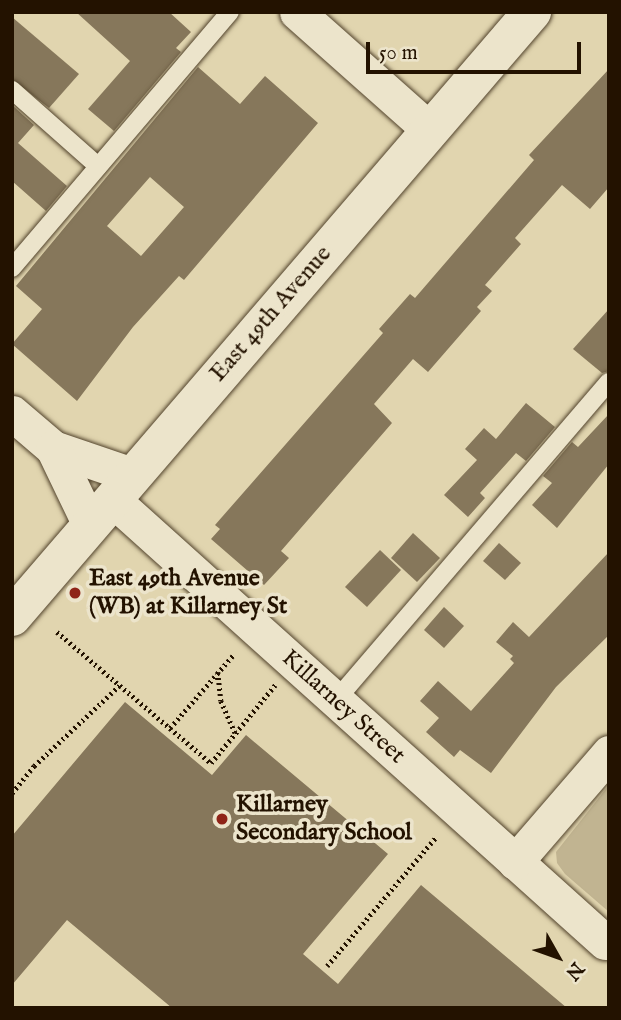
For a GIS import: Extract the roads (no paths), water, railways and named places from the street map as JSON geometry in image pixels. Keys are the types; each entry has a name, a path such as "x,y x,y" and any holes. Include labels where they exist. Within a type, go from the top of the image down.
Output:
{"street":[{"path":"297,12 430,130"},
{"name":"East 49th Avenue","path":"12,617 532,12"},
{"path":"12,413 111,500"},
{"path":"53,448 111,500"},
{"name":"Killarney Street","path":"111,500 608,946"},
{"path":"515,862 609,753"}],"lane":[{"path":"12,268 230,12"},
{"path":"12,90 98,166"},
{"path":"336,700 609,382"}],"place":[{"name":"East 49th Avenue (WB) at Killarney St","path":"75,593"},
{"name":"Killarney Secondary School","path":"222,819"}]}
